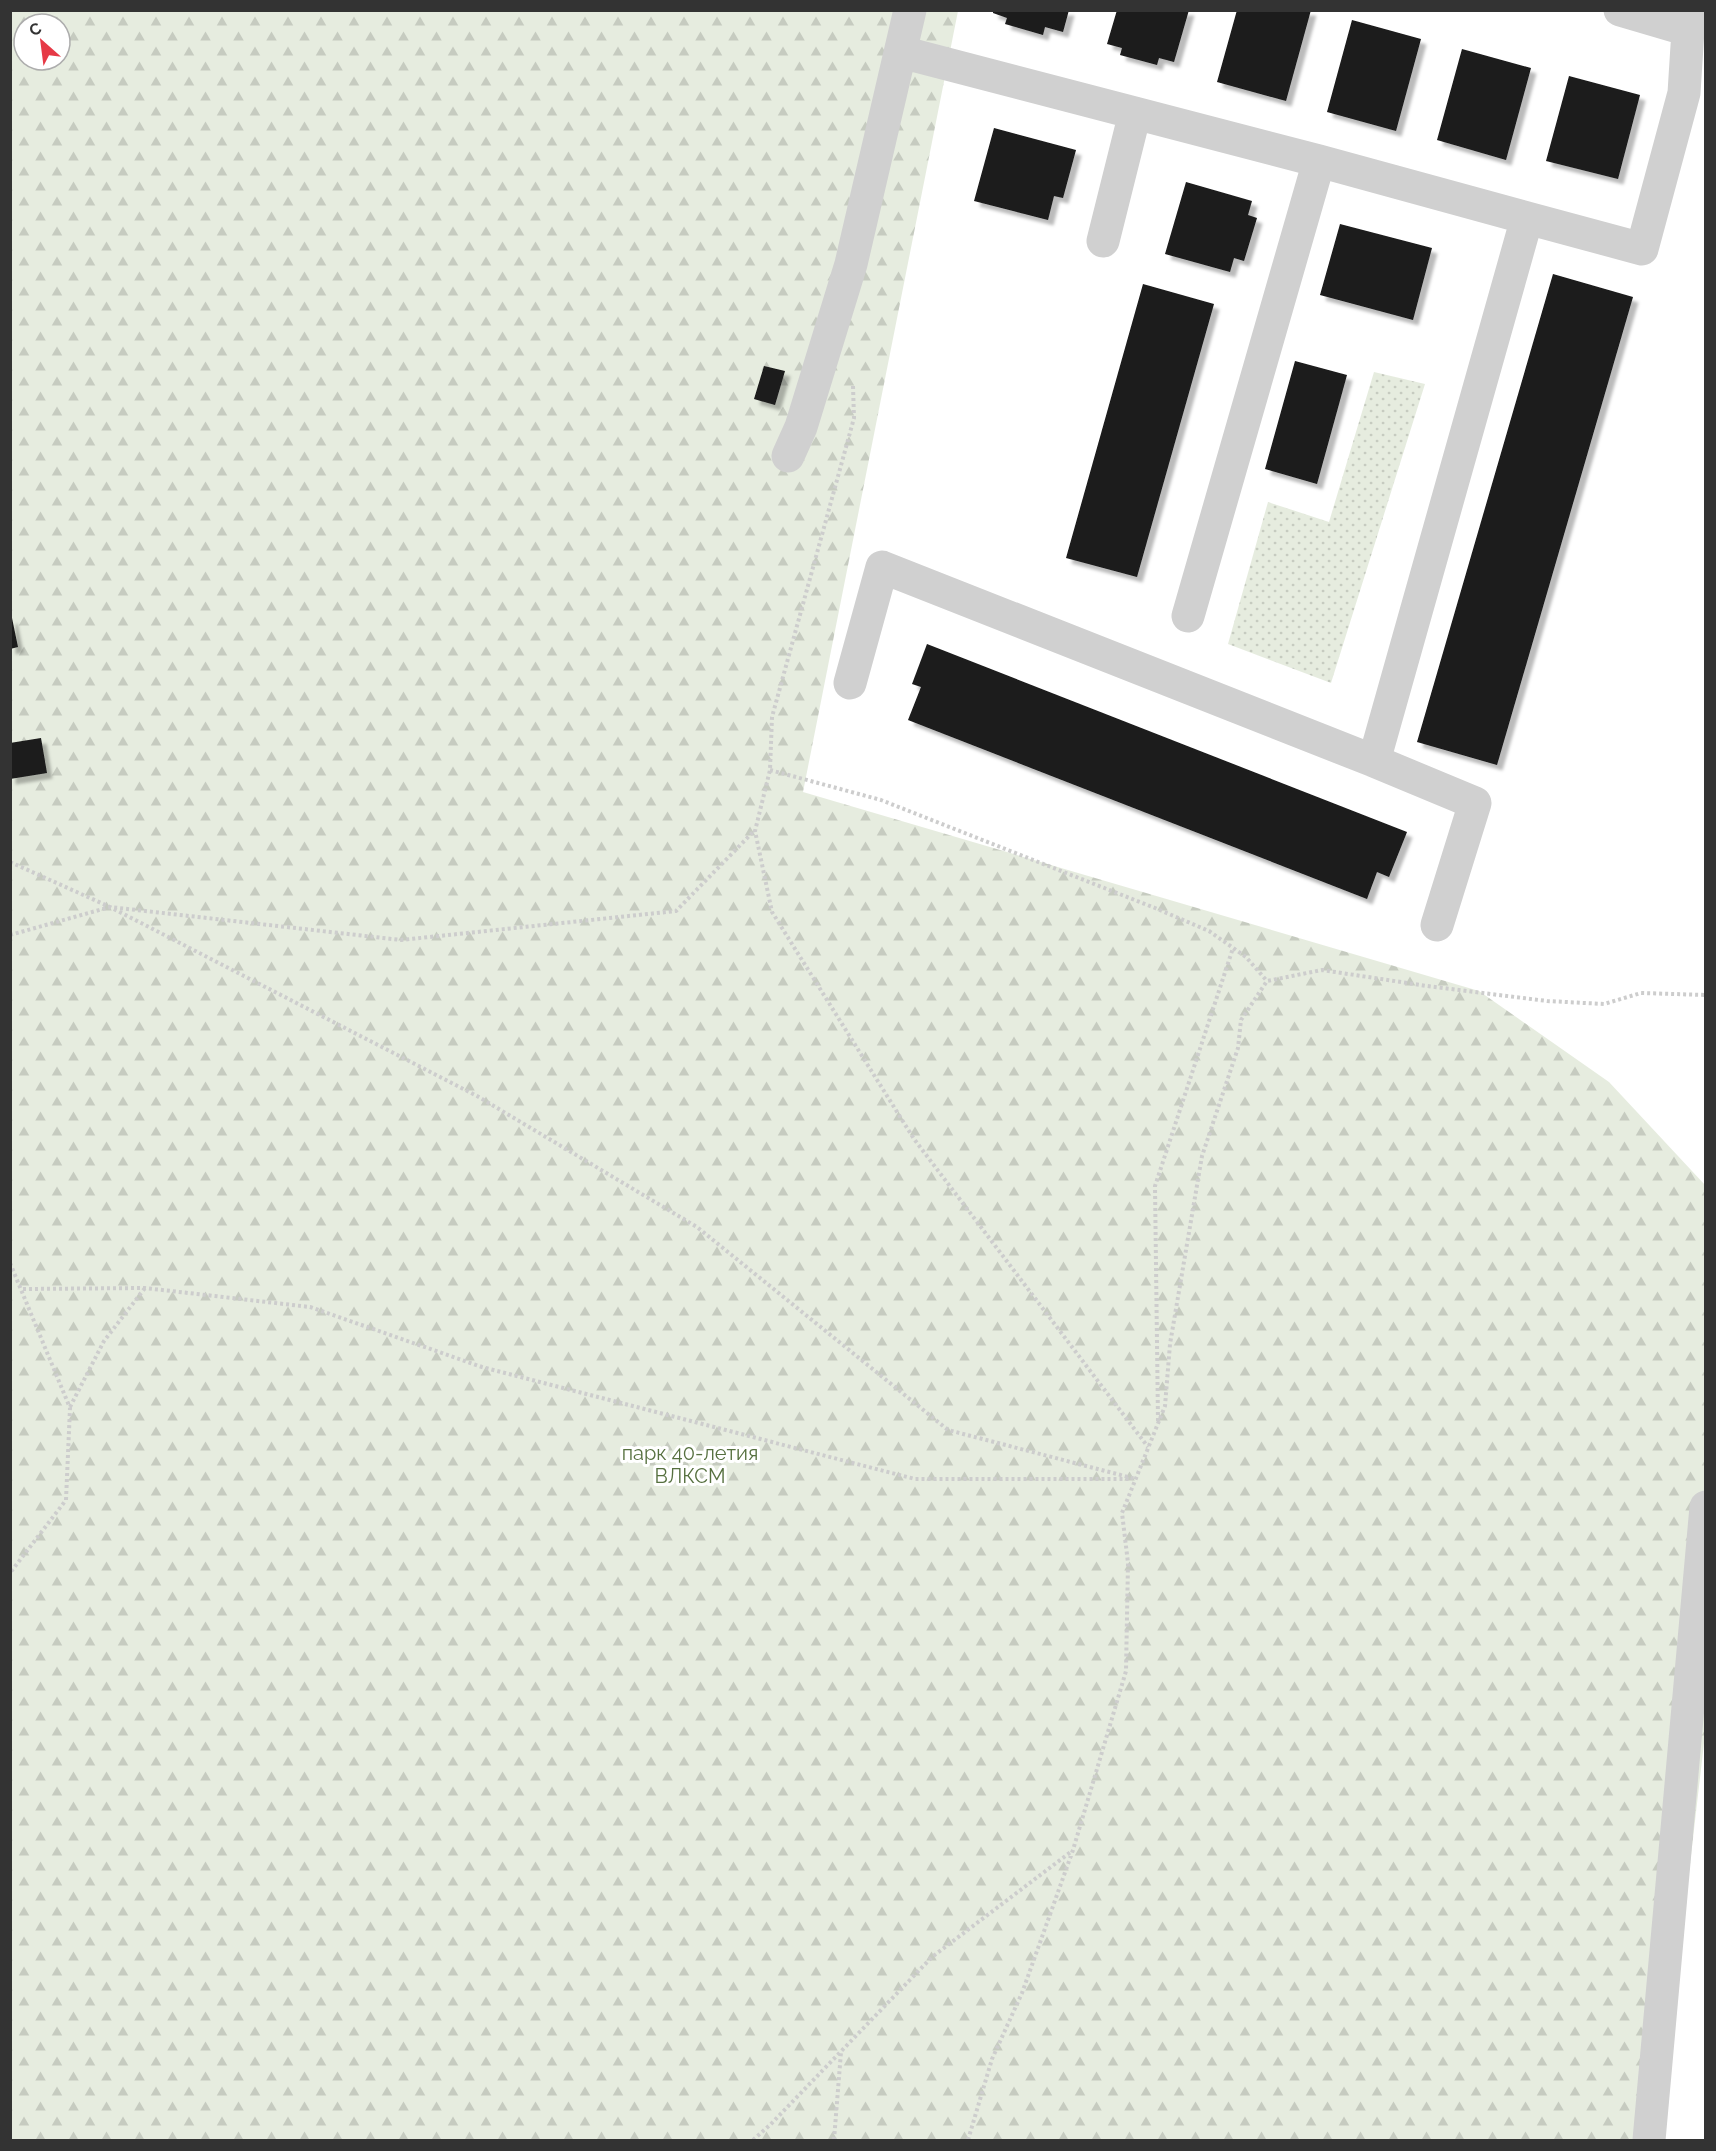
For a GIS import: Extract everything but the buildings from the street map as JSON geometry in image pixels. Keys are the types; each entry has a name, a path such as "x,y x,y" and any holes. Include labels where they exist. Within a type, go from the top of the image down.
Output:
{"street":[{"path":"788,456 801,427 851,264 910,10"},
{"path":"901,51 1642,249 1684,93 1691,20 1620,10"},
{"path":"1103,241 1135,113"},
{"path":"1188,616 1319,161"},
{"path":"1374,761 1527,219"},
{"path":"850,683 882,567 1374,761 1475,803 1437,925"},
{"path":"1648,2140 1706,1507"}],"path":[{"path":"853,383 854,418 772,717 770,770 755,831 772,912 914,1140 1149,1448"},
{"path":"770,770 881,800 1155,908 1209,931 1246,957 1267,981"},
{"path":"10,935 110,907 401,940 676,911 755,831"},
{"path":"10,862 110,907 477,1096 698,1227 948,1430 1136,1479"},
{"path":"1158,1424 1155,1186 1233,948"},
{"path":"968,2140 992,2059 1022,1993 1072,1850 1126,1671 1128,1563 1122,1513 1165,1406 1170,1344 1202,1156 1238,1048 1240,1020 1267,981 1322,969 1427,986 1547,1001 1604,1004 1641,993 1706,995"},
{"path":"10,1263 23,1289 70,1408 66,1500 10,1573"},
{"path":"23,1289 145,1288 310,1307 482,1367 915,1479 1136,1479"},
{"path":"70,1408 104,1341 145,1288"},
{"path":"753,2140 932,1957 1072,1850"},
{"path":"834,2140 841,2052"}],"green space":[{"name":"парк 40-летия ВЛКСМ","path":"11,11 958,11 803,792 1479,991 1609,1082 1705,1185 1706,1726 1658,2140 11,2140"},
{"path":"1374,372 1425,384 1331,683 1228,644 1268,502 1329,522"}]}
